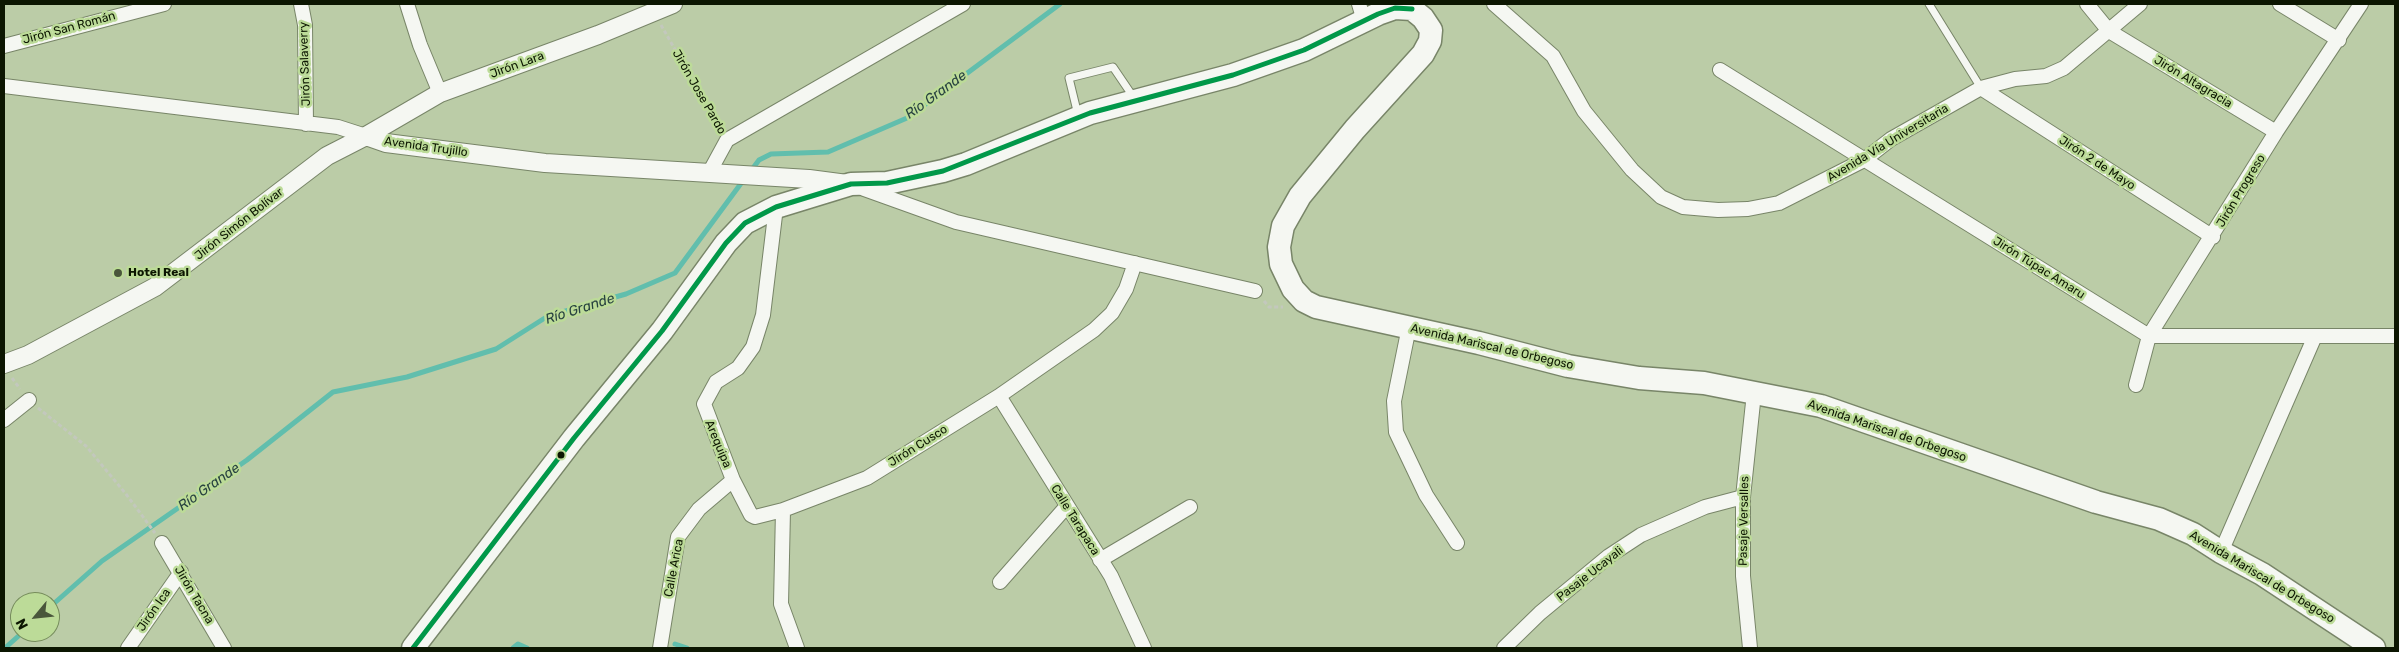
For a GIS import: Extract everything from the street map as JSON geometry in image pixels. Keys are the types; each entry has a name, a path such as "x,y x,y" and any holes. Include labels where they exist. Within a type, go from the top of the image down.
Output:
{"highway":[{"path":"413,648 574,438 662,331 726,243 745,223 776,207 851,184 887,183 943,171 1079,117 1234,75 1295,54 1361,12 1415,6"},
{"name":"Avenida Mariscal de Orbegoso","path":"1415,6 1431,30 1430,41 1423,54 1355,130 1300,196 1283,226 1279,247 1281,264 1286,278 1304,301 1316,307 1409,327 1568,366 1639,378 1704,383 1820,406 2096,502 2159,519 2193,534 2221,552 2262,574 2374,648"}],"street":[{"name":"Jirón San Román","path":"4,46 164,4"},
{"name":"Jirón Salaverry","path":"301,4 305,25 306,124"},
{"path":"407,4 420,46 440,92"},
{"name":"Jirón Lara","path":"366,136 440,92 598,35 651,8 673,4"},
{"path":"727,140 963,4"},
{"name":"Avenida Vía Universitaria","path":"1494,4 1553,56 1584,111 1632,170 1662,197 1683,207 1748,209 1779,203 1864,160 1891,139 1981,88 2015,78 2046,76 2064,68 2140,4"},
{"path":"2087,4 2109,32"},
{"path":"2280,4 2339,40"},
{"name":"Jirón Progreso","path":"2136,385 2150,336 2213,237 2276,132 2339,40 2361,4"},
{"name":"Jirón Altagracia","path":"2109,32 2276,132"},
{"name":"Jirón Túpac Amaru","path":"1720,70 2150,336"},
{"name":"Avenida Trujillo","path":"4,86 338,127 386,143 545,164 809,179 851,184"},
{"name":"Jirón 2 de Mayo","path":"1981,88 2213,237"},
{"name":"Jirón Simón Bolívar","path":"4,363 28,355 155,287 315,165 366,136"},
{"name":"Jirón Jose Pardo","path":"713,173 727,140"},
{"path":"851,184 956,222 1255,291"},
{"name":"Arequipa","path":"776,207 763,315 753,348 738,368 716,382 704,404 733,480 751,515 760,518 783,510"},
{"name":"Jirón Cusco","path":"783,510 867,478 999,396 1094,330 1112,313 1126,289 1135,264"},
{"path":"1409,327 1394,401 1396,432 1426,495 1457,543"},
{"path":"2150,336 2395,336"},
{"path":"2221,552 2315,336"},
{"name":"Pasaje Versalles","path":"1750,648 1743,576 1743,497 1754,393"},
{"name":"Calle Tarapaca","path":"999,396 1066,508 1111,576 1144,648"},
{"path":"4,420 29,400"},
{"name":"Calle Arica","path":"660,648 678,537 699,509 733,480"},
{"name":"Pasaje Ucayali","path":"1504,648 1540,613 1610,556 1641,535 1704,506 1743,497"},
{"path":"1100,560 1190,507"},
{"path":"1000,582 1066,508"},
{"path":"783,510 780,604 797,648"},
{"name":"Jirón Tacna","path":"162,543 181,572 224,648"},
{"name":"Jirón Ica","path":"128,648 181,572"}],"lane":[{"path":"1929,4 1981,88"},
{"path":"1079,117 1070,78 1113,66 1136,101"}],"path":[{"name":"Jirón Jose Pardo","path":"651,8 727,140"},
{"path":"4,363 13,380 29,400 86,446 126,494 162,543"}],"waterway":[{"name":"Río Grande","path":"750,172 759,160 771,154 828,152 907,118 1060,4"},
{"name":"Río Grande","path":"60,598 102,561 247,460 333,392 407,377 496,349 548,316 626,294 675,273 745,178"},
{"name":"Río Grande","path":"5,648 12,642"},
{"path":"513,648 518,644 527,648"},
{"path":"675,644 687,648"}],"transit line":[{"path":"413,648 574,438 662,331 726,243 745,223 776,207 851,184 887,183 943,171 1090,113 1233,75 1304,50 1378,14 1395,8 1412,9"}],"place":[{"name":"Hotel Real","path":"118,273"}]}
